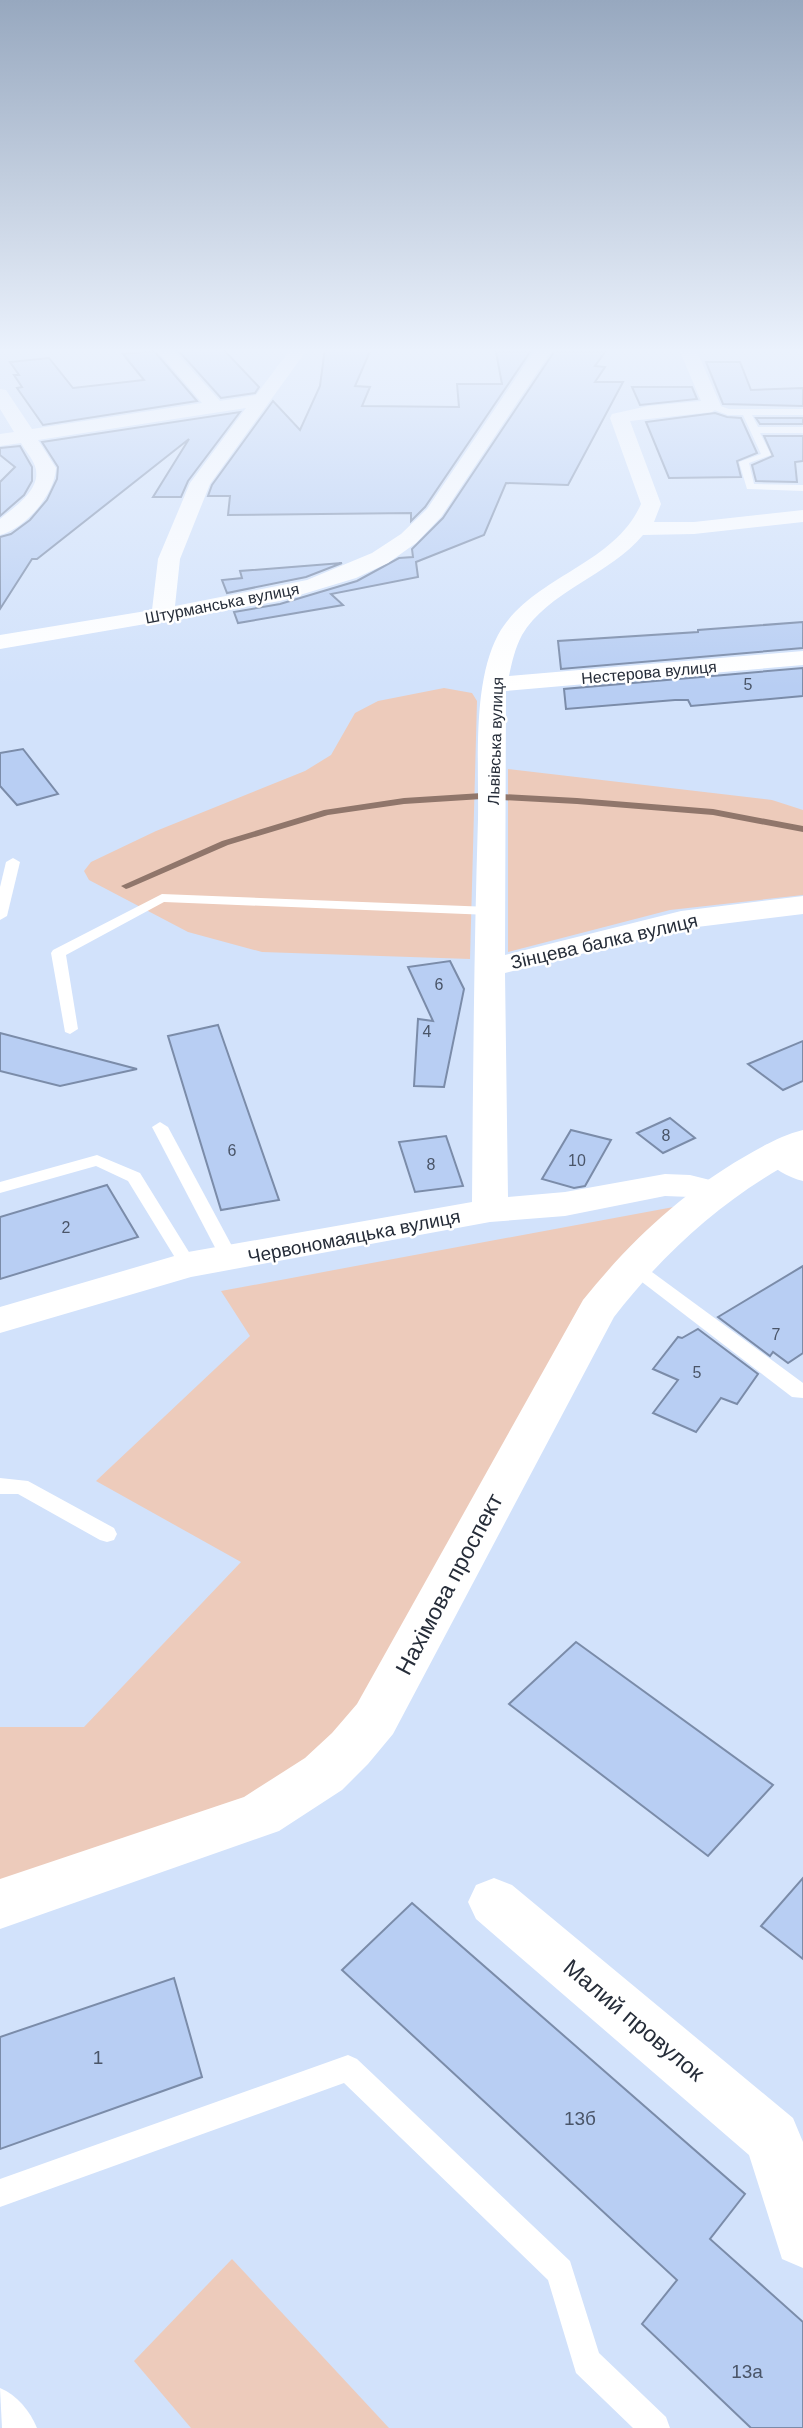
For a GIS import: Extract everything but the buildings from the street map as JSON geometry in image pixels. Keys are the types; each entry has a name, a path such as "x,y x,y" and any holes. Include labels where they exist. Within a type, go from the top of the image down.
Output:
{"main road":[{"name":"Нахімова проспект","path":"0,1904 260,1815 296,1796 354,1748 375,1719 597,1310 631,1265 713,1192 795,1155"}],"street":[{"path":"0,529 37,497 47,478 46,468 41,460"},
{"path":"163,615 169,559 200,483 217,460"},
{"name":"Штурманська вулиця","path":"0,642 163,615 309,586 351,572 381,557 411,537 434,513 470,460"},
{"path":"635,460 651,504 649,517 639,529"},
{"path":"639,529 694,528 803,516"},
{"name":"Львівська вулиця","path":"491,1210 489,968 494,685 501,655 515,629 540,601 615,550 639,529"},
{"name":"Нестерова вулиця","path":"494,685 803,658"},
{"name":"Зінцева балка вулиця","path":"489,968 681,920 803,905"},
{"name":"Червономаяцька вулиця","path":"0,1320 80,1294 188,1265 491,1210 565,1204 665,1185 690,1186 713,1192"},
{"name":"Малий провулок","path":"494,1902 773,2138 803,2238"}],"lane":[{"path":"749,460 744,462 750,487 803,488"},
{"path":"0,916 13,862"},
{"path":"70,1029 58,953 162,898 490,911"},
{"path":"160,1127 230,1259"},
{"path":"0,1188 97,1160 134,1177 188,1265"},
{"path":"631,1265 799,1392 803,1390"},
{"path":"0,1486 22,1486 107,1534"},
{"path":"0,2193 348,2068 560,2271 587,2362 655,2428"},
{"path":"0,2403 22,2428"}],"shaded area":[{"path":"444,688 472,693 477,701 470,959 262,952 188,932 89,880 84,871 91,862 156,831 305,771 331,755 355,713 378,701"},
{"path":"508,769 772,800 803,810 803,895 670,910 508,952"},
{"path":"679,1206 638,1239 580,1306 358,1711 338,1737 253,1798 0,1884 0,1727 84,1727 241,1562 96,1481 250,1336 221,1291"},
{"path":"232,2259 389,2428 191,2428 134,2361"}],"waterway":[{"path":"126,886 225,843 327,812 404,801 482,796 577,801 713,812 803,829"}]}
